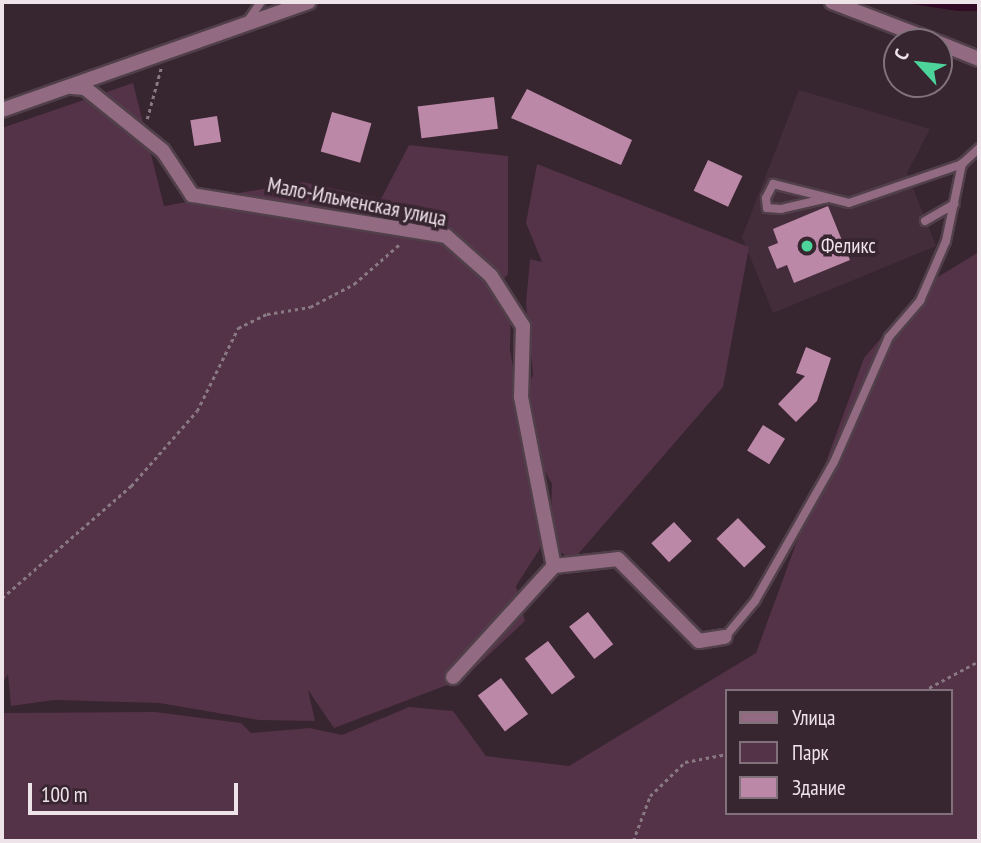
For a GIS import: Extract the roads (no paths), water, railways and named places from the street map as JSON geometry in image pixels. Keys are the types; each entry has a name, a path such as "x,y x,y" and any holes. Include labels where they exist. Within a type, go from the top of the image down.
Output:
{"street":[{"path":"2,110 309,2"},
{"path":"832,2 899,28"},
{"path":"953,49 979,59"},
{"name":"Мало-Ильменская улица","path":"72,87 85,88 163,150 192,195 446,236 491,276 523,326 522,397 554,566"},
{"path":"453,677 554,566 618,559 699,641 725,637"}],"lane":[{"path":"247,22 261,2"},
{"path":"828,198 781,209 767,208 766,198 773,184 849,203 962,164 979,148"},
{"path":"725,637 754,601 834,461 889,337 920,300 946,240 962,164"},
{"path":"925,221 954,204"}],"place":[{"name":"Феликс","path":"807,246"}]}
